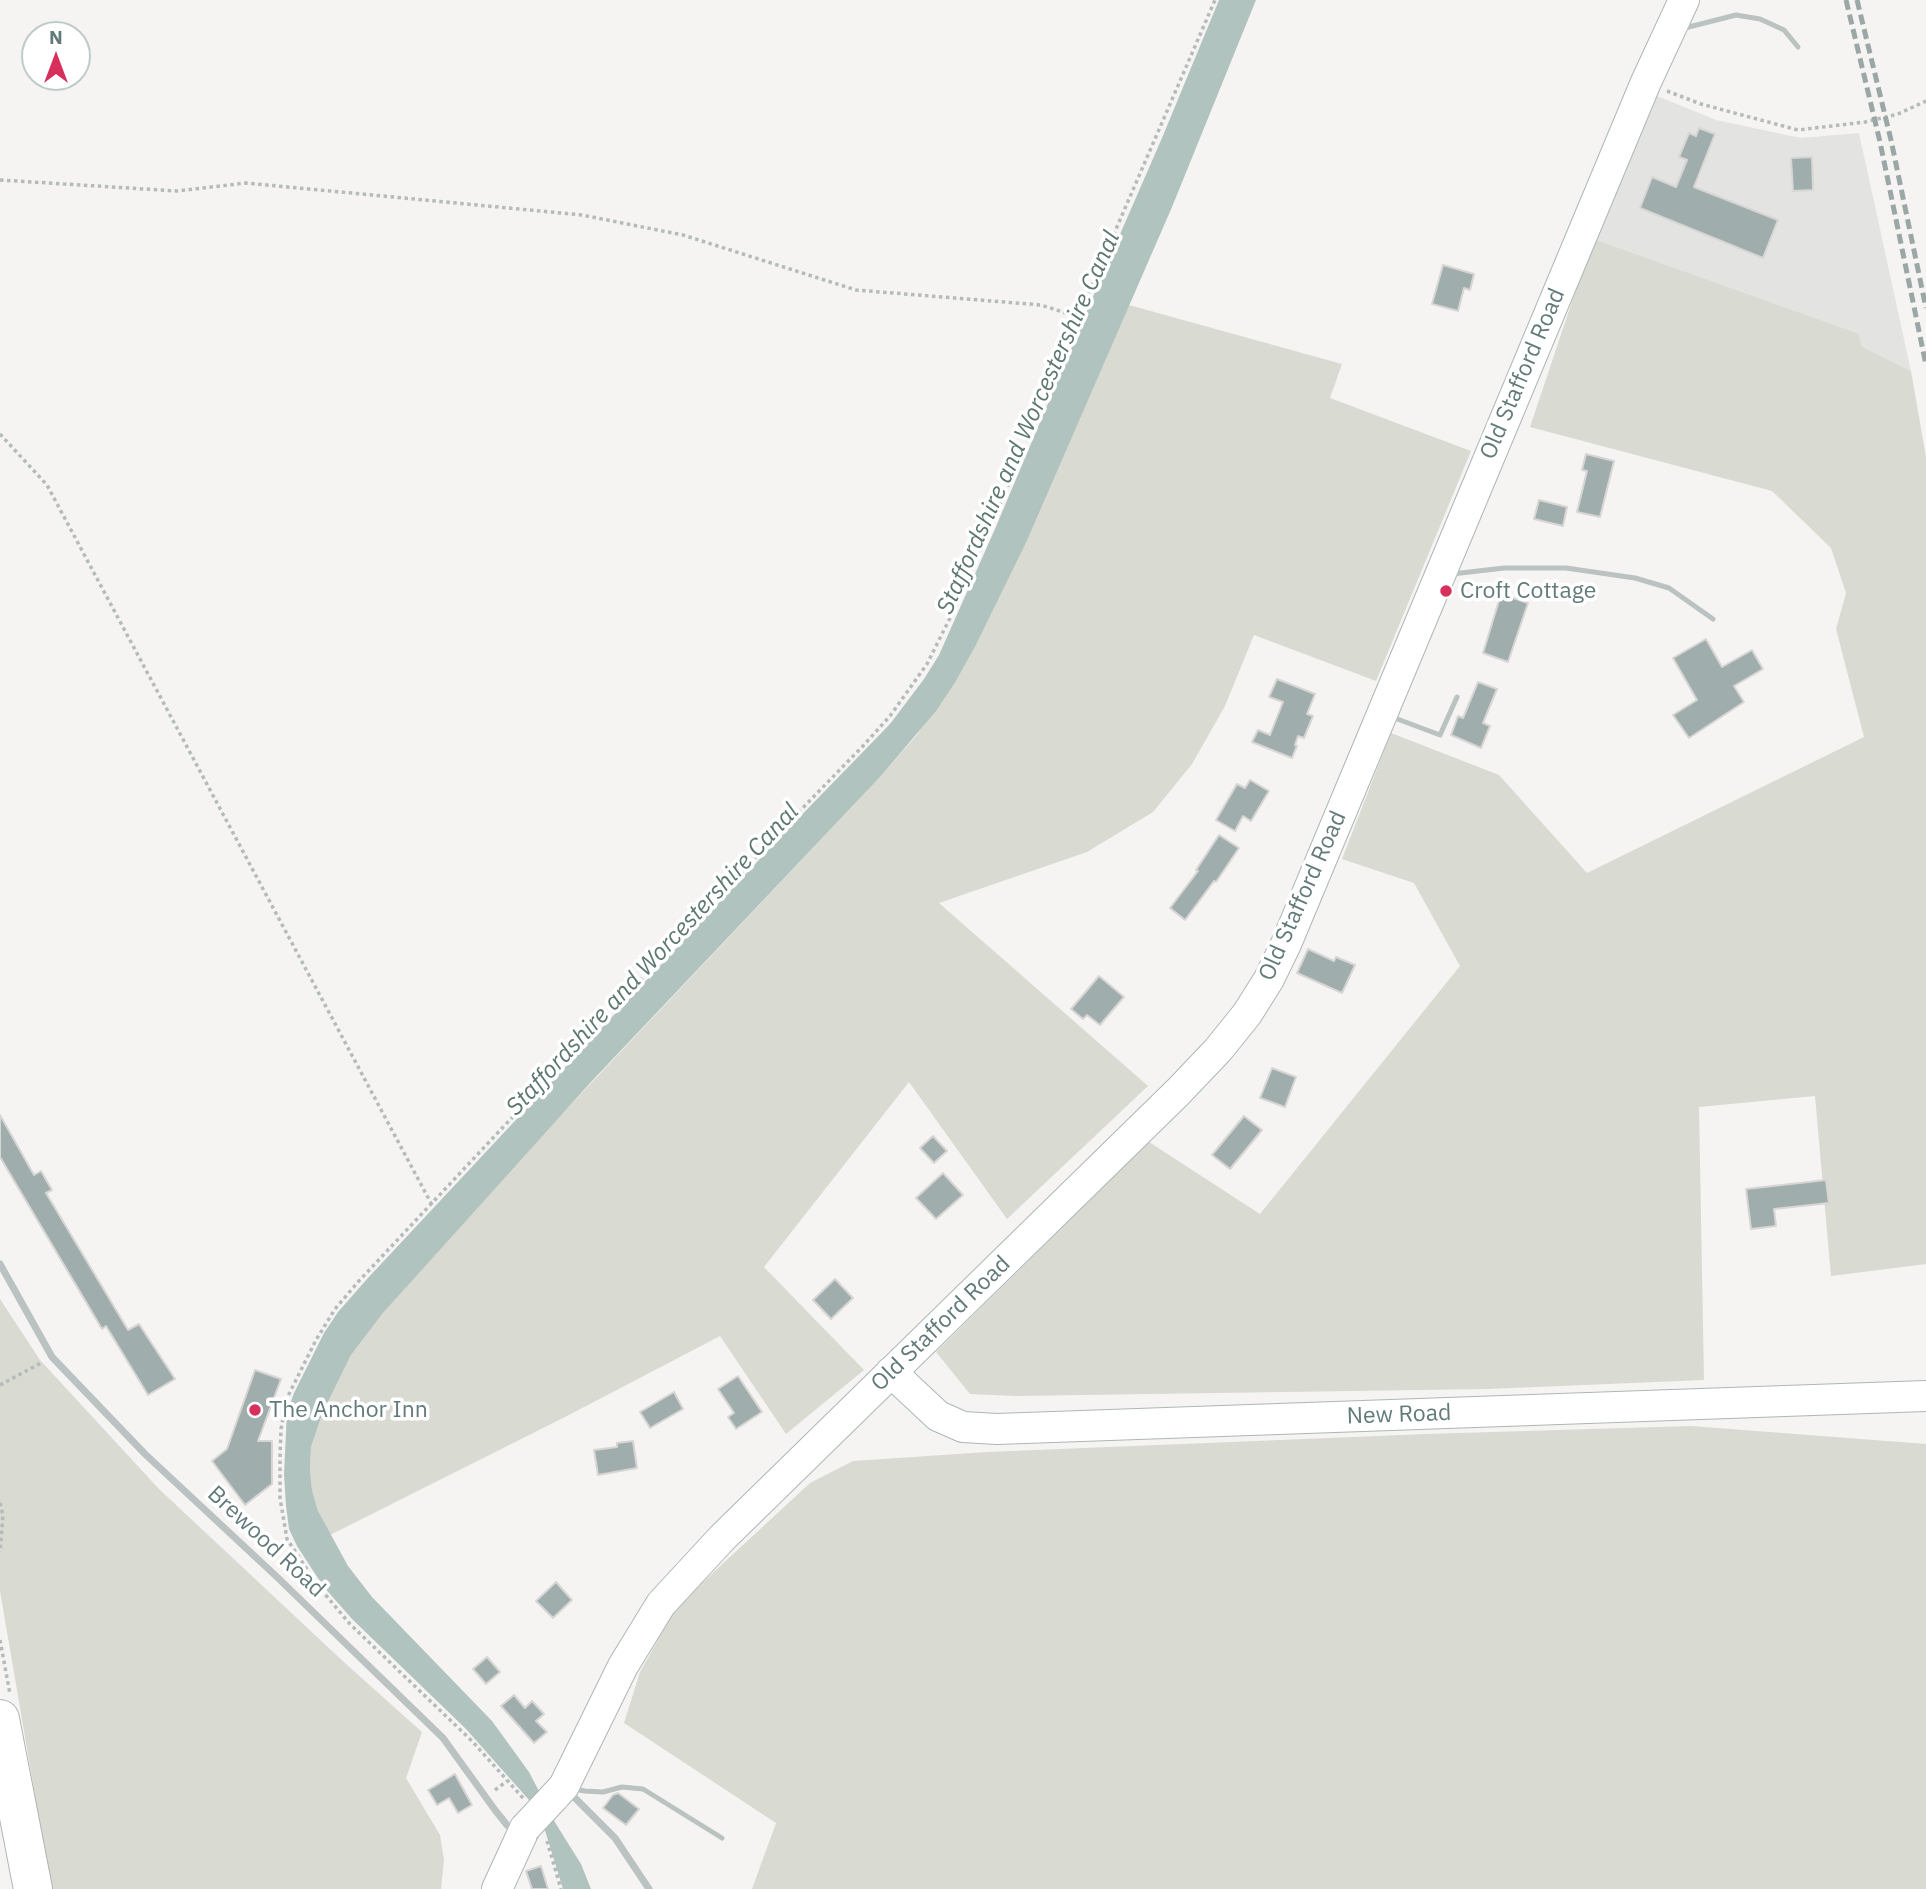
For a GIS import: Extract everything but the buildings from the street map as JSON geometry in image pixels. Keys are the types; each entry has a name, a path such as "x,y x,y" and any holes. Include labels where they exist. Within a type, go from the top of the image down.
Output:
{"highway":[{"path":"0,1719 33,1889"}],"street":[{"name":"Old Stafford Road","path":"497,1889 661,1604 722,1538 1178,1092 1218,1050 1247,1014 1269,979 1286,944 1646,82 1684,0"},
{"name":"Brewood Road","path":"0,1264 52,1357 145,1454 443,1738 507,1825 539,1814 615,1838 649,1889"},
{"name":"New Road","path":"891,1372 938,1416 963,1427 998,1429 1926,1396"}],"lane":[{"path":"1671,27 1682,29 1737,15 1760,19 1784,30 1798,47"},
{"path":"1440,575 1504,568 1566,568 1635,578 1669,588 1713,619"},
{"path":"1383,713 1440,735 1457,696"},
{"path":"539,1814 585,1791 603,1792 622,1787 643,1789 722,1838"}],"path":[{"path":"561,1889 539,1814 472,1741 350,1624 318,1586 287,1539 280,1498 281,1429 291,1386 316,1339 335,1310 359,1282 862,747 890,716 928,664 957,606 1215,0"},
{"path":"1646,82 1701,104 1798,130 1865,122 1898,114 1926,101"},
{"path":"0,180 177,191 246,183 582,215 683,235 856,290 1041,305 1079,317"},
{"path":"0,433 47,485 432,1205"},
{"path":"0,1385 52,1357"},
{"path":"0,1503 3,1515 0,1552"},
{"path":"277,1577 297,1555"}],"shaded area":[{"path":"1219,0 1256,0 1172,207 1026,543 956,681 936,711 881,776 591,1082 383,1313 351,1355 323,1412 311,1447 312,1490 318,1511 348,1566 372,1597 492,1721 529,1772 581,1864 591,1889 563,1889 543,1824 529,1800 466,1729 352,1619 323,1586 297,1546 289,1529 286,1506 284,1474 287,1412 324,1333 338,1312 786,831 890,724 924,679 939,655 995,529"},
{"path":"1652,94 1716,120 1801,138 1859,133 1911,371 1861,346 1593,239"},
{"path":"1593,239 1859,334 1861,346 1911,371 1926,457 1926,1264 1831,1276 1815,1096 1699,1107 1704,1380 1488,1389 1015,1396 970,1394 936,1352 1149,1142 1260,1214 1460,966 1414,883 1342,859 1391,733 1499,775 1587,873 1864,737 1836,629 1846,593 1831,548 1772,491 1530,427"},
{"path":"1129,305 1342,364 1330,398 1471,451 1376,681 1254,635 1225,706 1192,764 1153,812 1087,852 939,903 1148,1086 1007,1219 909,1082 764,1267 864,1370 786,1434 720,1336 330,1535 318,1511 312,1490 311,1447 323,1412 351,1355 383,1313 526,1152 916,736 956,681 975,647 1026,543"},
{"path":"0,1299 40,1360 159,1489 422,1732 406,1778 440,1835 444,1860 441,1889 51,1889 0,1591"},
{"path":"1691,1426 1926,1444 1926,1889 752,1889 776,1823 624,1723 640,1672 677,1606 810,1483 853,1461 987,1452"}],"railway":[{"path":"1846,0 1880,142 1926,365"},
{"path":"1857,0 1891,140 1926,308"}],"place":[{"name":"Croft Cottage","path":"1446,591"},
{"name":"The Anchor Inn","path":"255,1410"}],"water label":[{"name":"Staffordshire and Worcestershire Canal","path":"1029,423"},
{"name":"Staffordshire and Worcestershire Canal","path":"653,960"}]}
